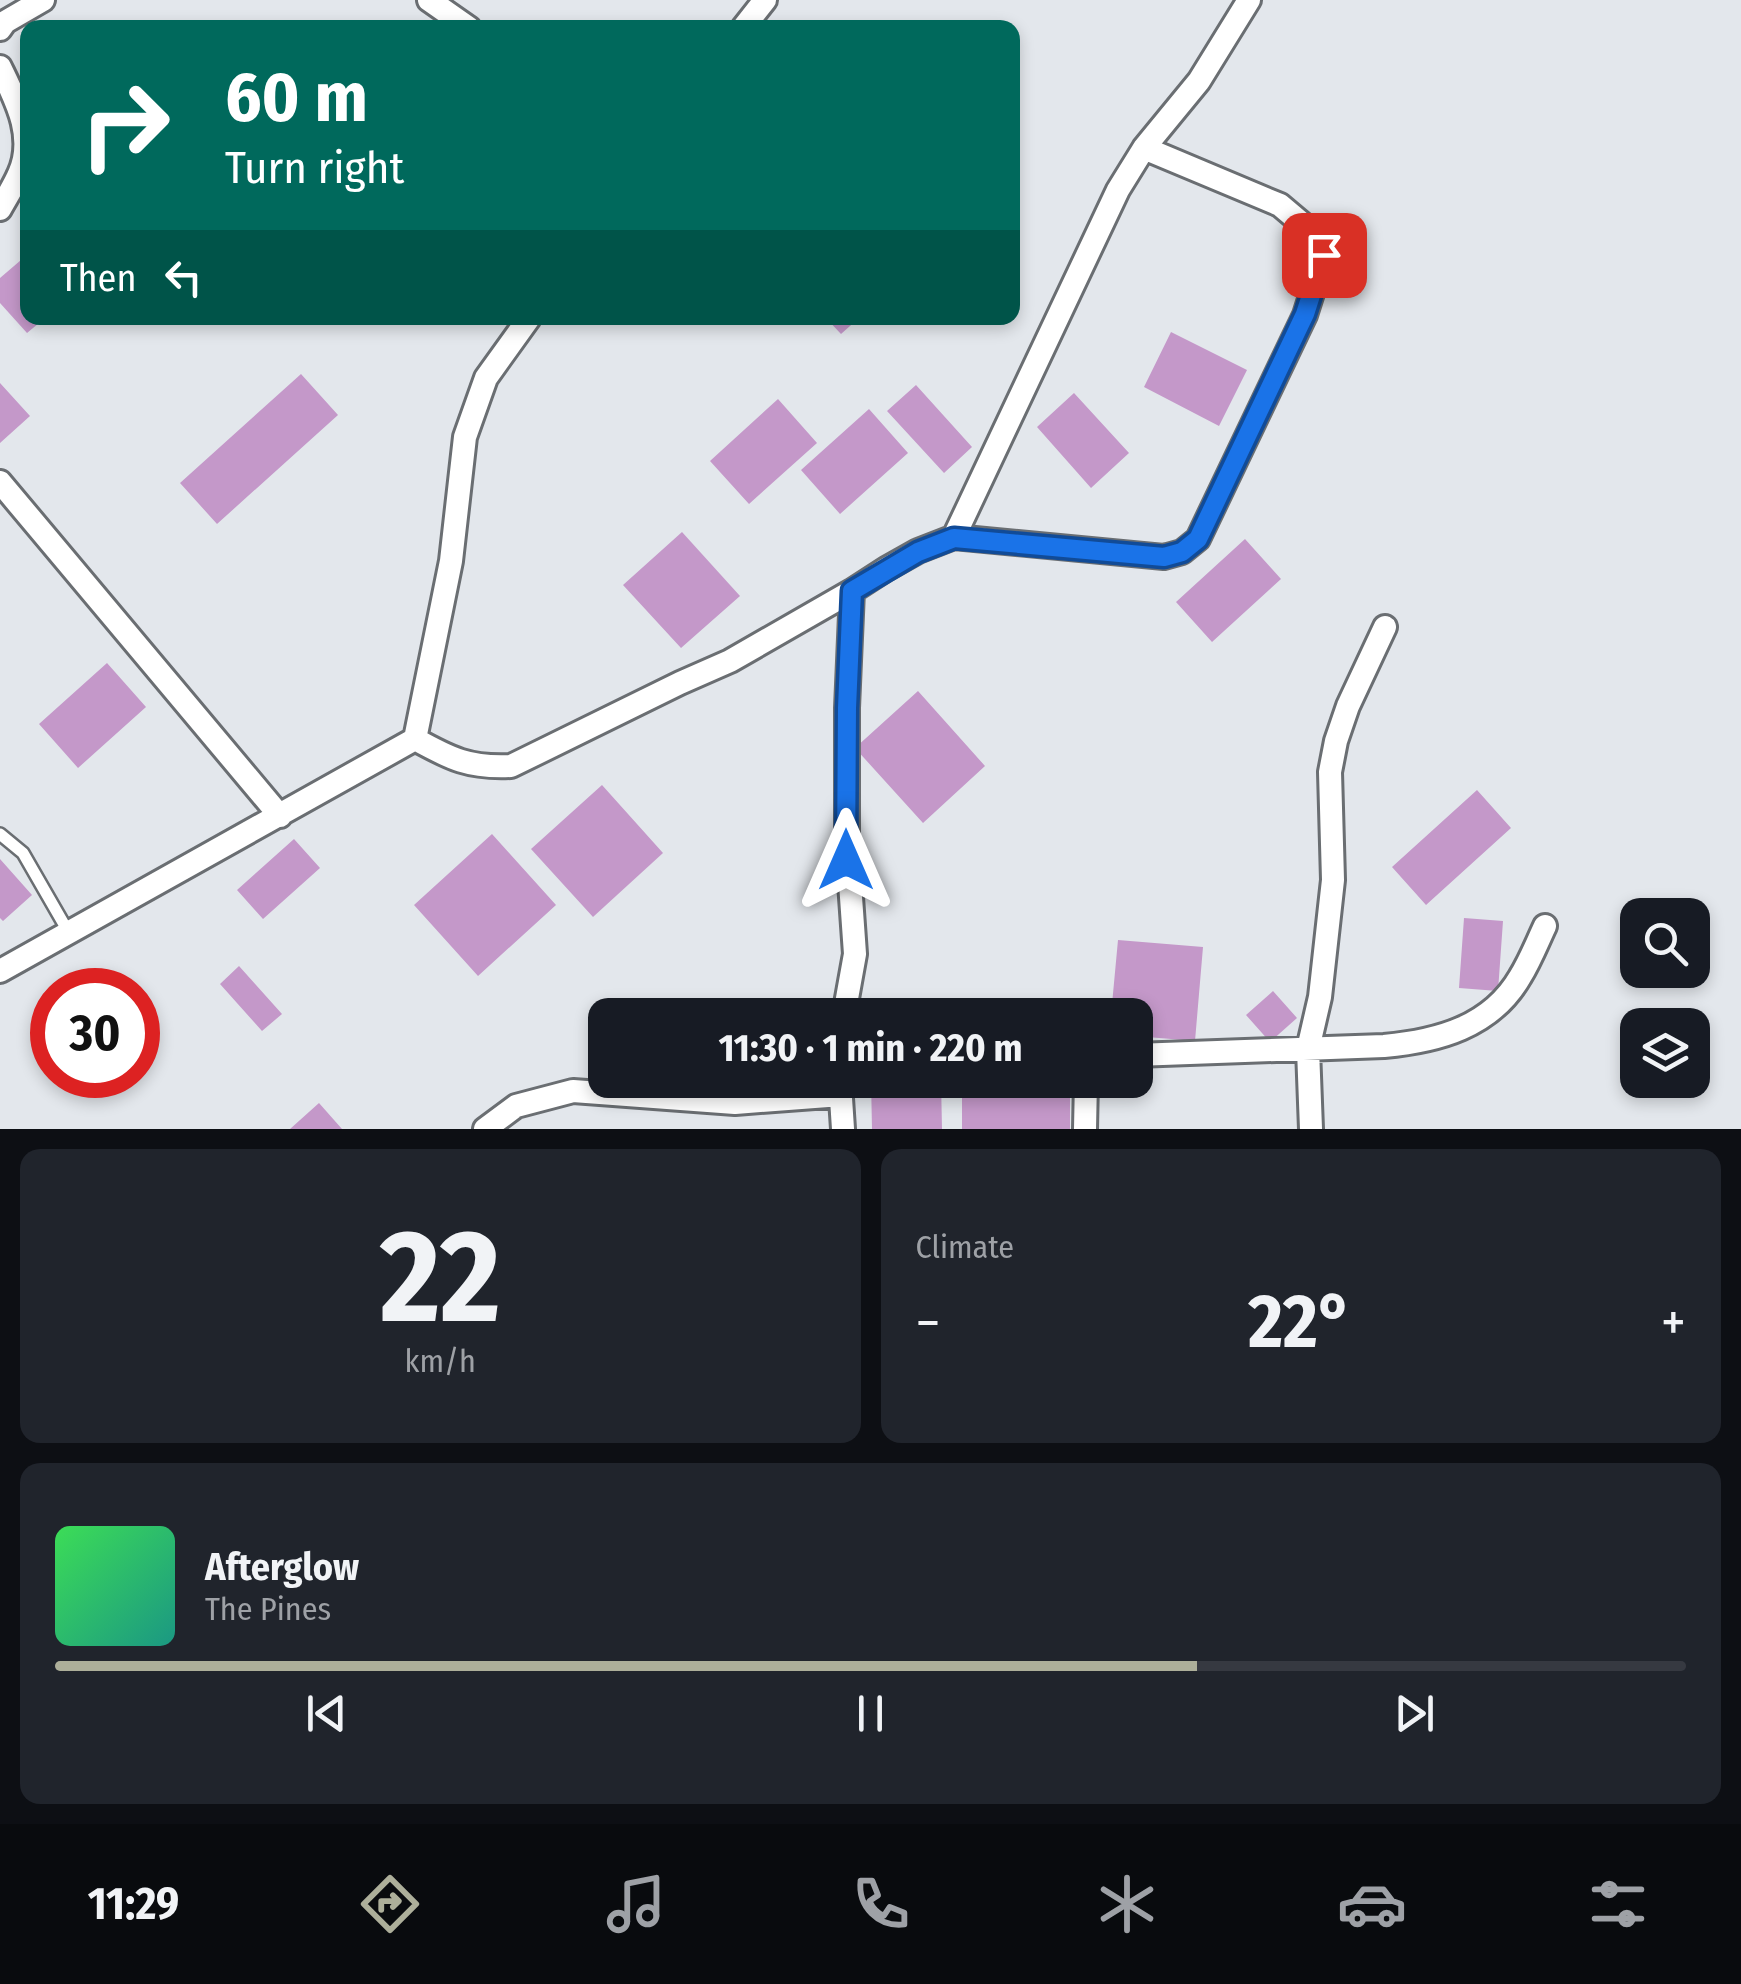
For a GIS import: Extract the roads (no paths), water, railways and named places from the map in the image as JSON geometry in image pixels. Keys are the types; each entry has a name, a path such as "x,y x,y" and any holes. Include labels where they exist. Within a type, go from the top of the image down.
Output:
{"street":[{"path":"0,29 5,22 43,0"},
{"path":"429,0 458,20"},
{"path":"749,20 765,0"},
{"path":"954,538 1118,190 1144,148 1199,80 1250,0"},
{"path":"0,67 20,116"},
{"path":"415,739 451,759 485,767 511,766 730,661 918,552 954,538 1164,557 1182,552 1198,539 1305,314 1324,255 1312,232 1280,205 1144,148"},
{"path":"0,209 20,174"},
{"path":"0,971 415,739 451,561 465,438 486,378 524,325"},
{"path":"0,482 280,816"},
{"path":"847,998 855,954 846,860 852,591"},
{"path":"1311,1129 1308,1049 1320,997 1333,880 1330,772 1348,706 1385,628"},
{"path":"1153,1054 1418,1043 1446,1035 1494,1011 1521,976 1545,926"},
{"path":"486,1129 516,1106 573,1091 588,1092"},
{"path":"668,1098 735,1103 768,1098"},
{"path":"842,1098 843,1129"},
{"path":"1085,1129 1086,1098"}],"lane":[{"path":"0,834 23,853 69,933"}]}
